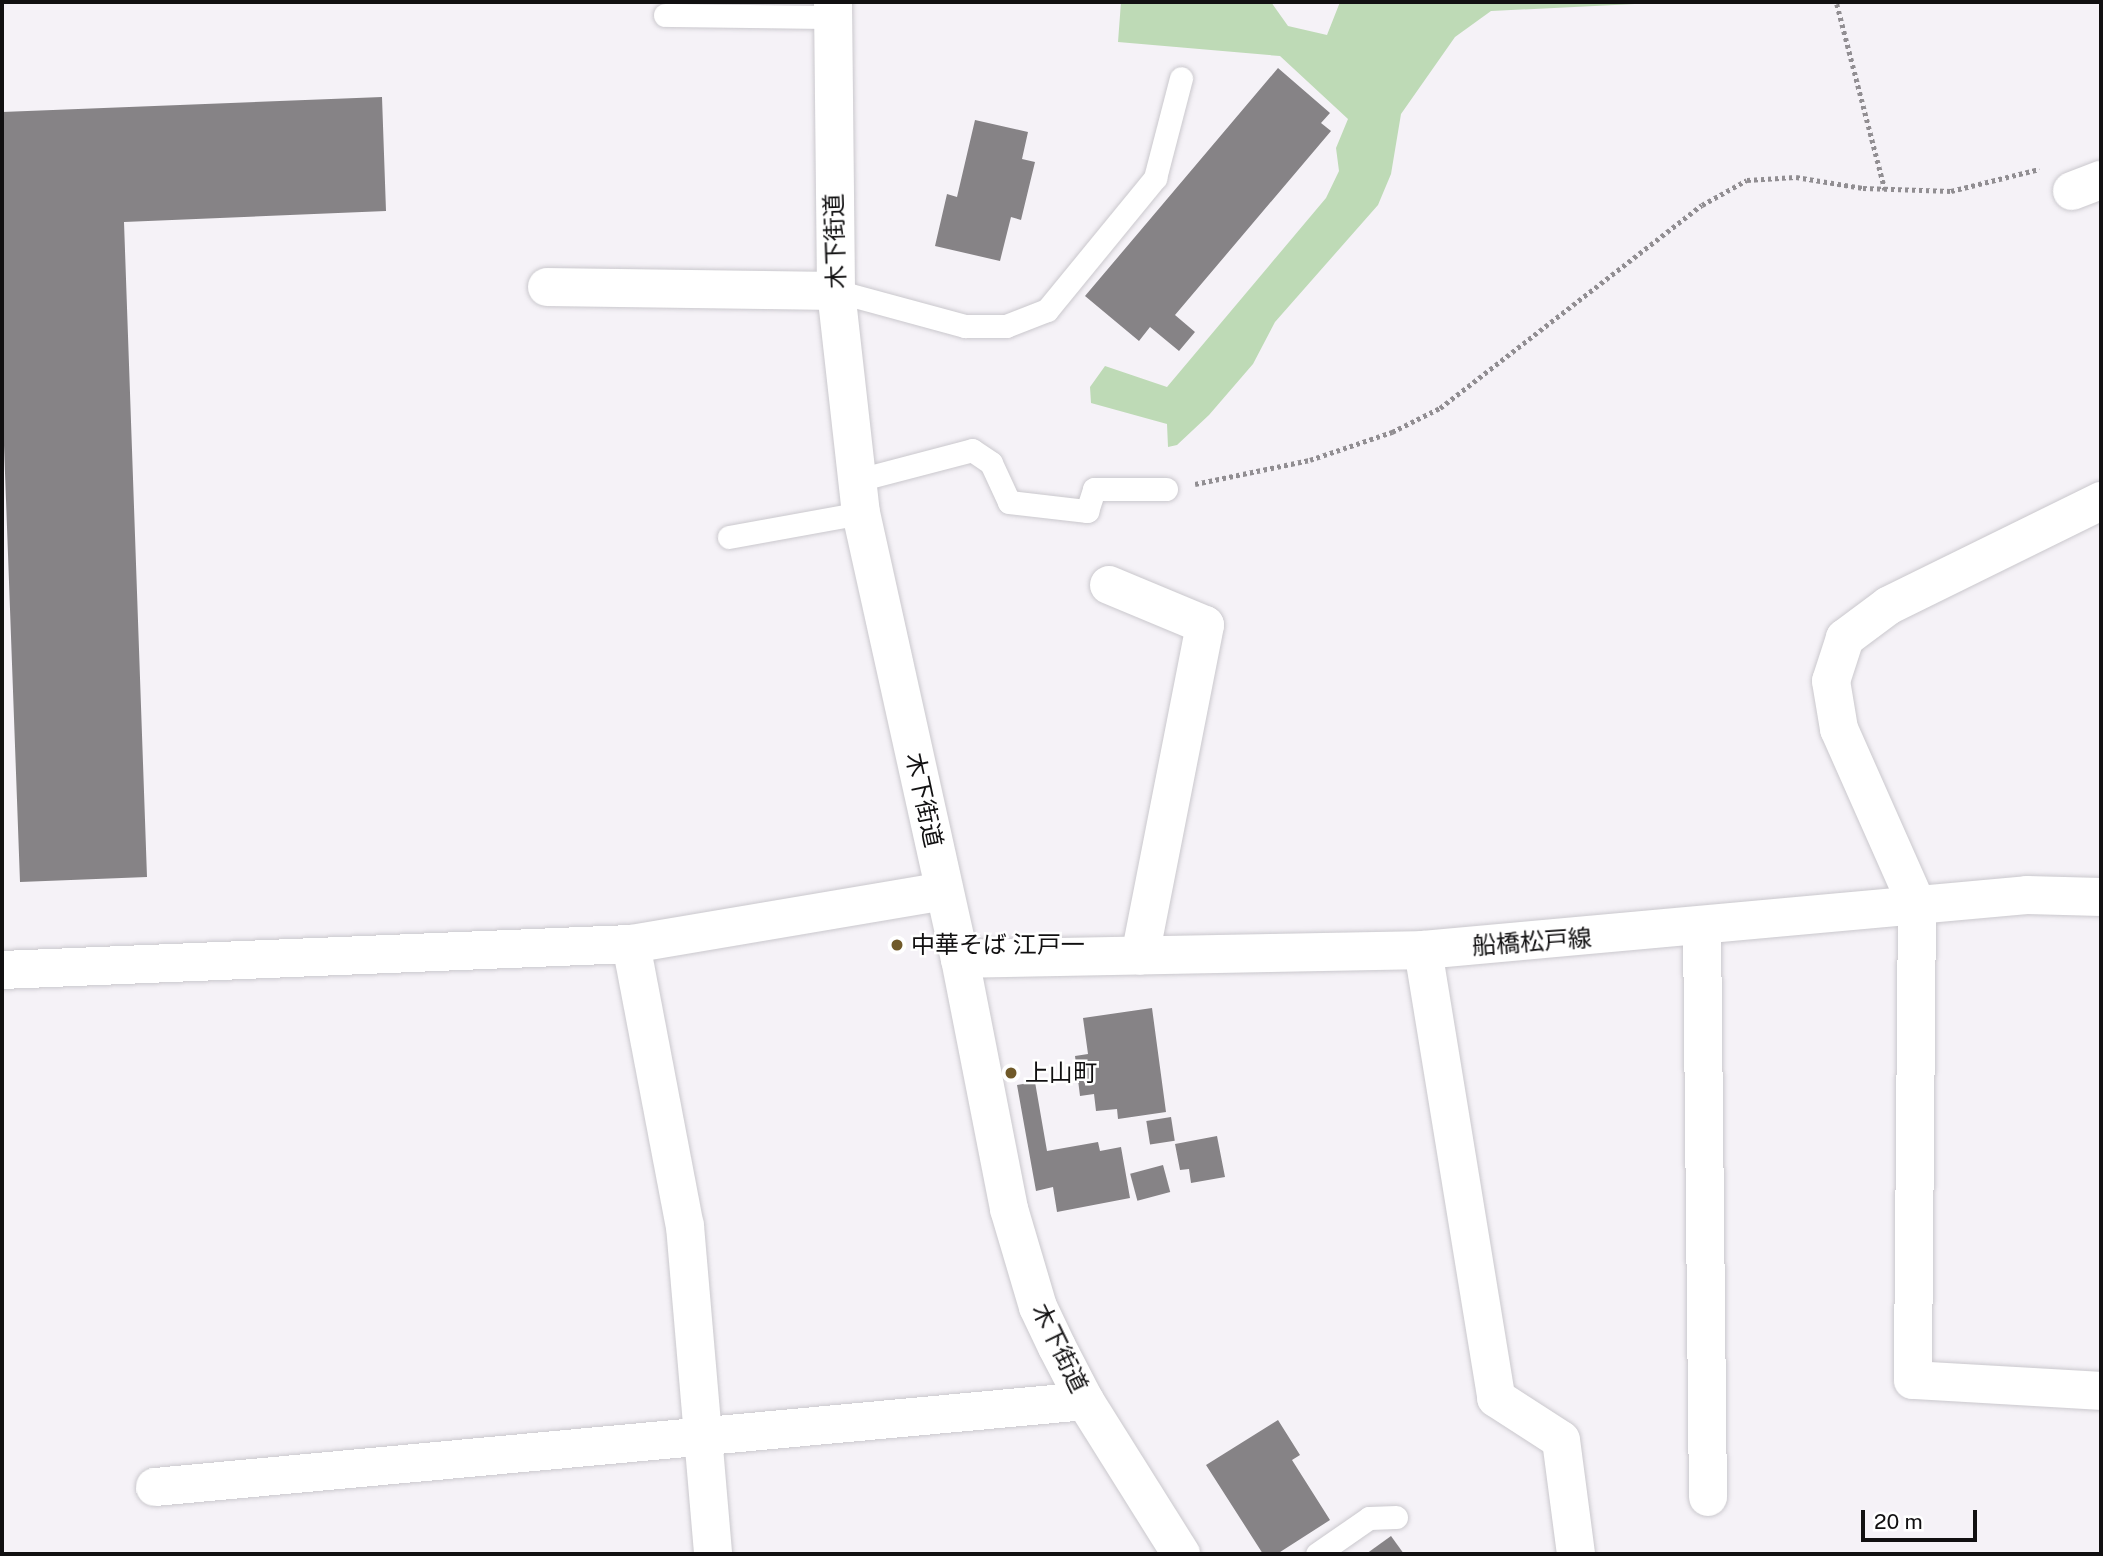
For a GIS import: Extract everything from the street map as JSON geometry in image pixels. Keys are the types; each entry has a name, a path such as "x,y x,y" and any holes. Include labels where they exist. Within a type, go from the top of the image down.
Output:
{"street":[{"name":"木下街道","path":"833,10 836,291 859,496 1023,1261 1038,1307 1085,1401 1181,1554"},
{"path":"547,287 836,291"},
{"path":"2101,501 1888,606 1845,638 1831,681 1839,729 1917,905 1913,1380 2101,1391"},
{"path":"1110,585 1205,625 1140,956"},
{"path":"2,970 631,944 944,891"},
{"name":"船橋松戸線","path":"960,960 1423,950 1702,928 2027,895 2101,897"},
{"path":"1702,928 1708,1497"},
{"path":"631,944 685,1226 713,1554"},
{"path":"1423,950 1496,1398 1561,1440 1576,1554"},
{"path":"156,1487 1085,1401"}],"lane":[{"path":"665,15 833,10"},
{"path":"836,291 965,326 1006,326 1046,310 1155,178 1181,78"},
{"path":"729,537 859,496 972,450 991,463 1009,502 1087,511 1094,489 1166,489"},
{"path":"1317,1554 1369,1518 1396,1517"}],"path":[{"path":"1837,4 1885,190"},
{"path":"1166,489 1310,460 1392,432 1440,408 1702,205 1747,180 1796,177 1885,190 1951,191 2075,179"}],"green space":[{"path":"1121,2 1271,2 1288,26 1327,35 1340,2 1675,2 1491,11 1455,37 1401,114 1391,174 1378,205 1275,322 1253,364 1209,415 1177,445 1168,447 1167,424 1091,403 1090,387 1105,366 1167,387 1326,198 1339,171 1336,148 1348,119 1280,56 1118,42"}],"building":[{"path":"1278,68 1330,113 1321,123 1331,131 1175,315 1195,332 1179,351 1150,327 1139,341 1085,296"},
{"path":"382,97 386,211 124,222 147,877 20,882 2,391 2,112"},
{"path":"975,120 1028,132 1022,159 1035,162 1021,220 1011,217 1000,261 935,246 947,194 957,197"},
{"path":"1152,1008 1166,1112 1118,1119 1117,1109 1096,1111 1094,1094 1080,1096 1075,1056 1088,1054 1083,1018"},
{"path":"1035,1082 1047,1151 1098,1142 1100,1151 1121,1147 1130,1198 1057,1212 1053,1187 1036,1191 1017,1085"},
{"path":"1171,1117 1175,1141 1150,1145 1146,1121"},
{"path":"1217,1136 1225,1177 1191,1183 1189,1169 1180,1170 1175,1144"},
{"path":"1163,1165 1170,1192 1137,1201 1130,1174"},
{"path":"1278,1420 1300,1455 1292,1460 1330,1520 1277,1554 1263,1554 1206,1465"},
{"path":"1391,1536 1404,1554 1366,1554"}],"place":[{"name":"中華そば 江戸一","path":"897,945"},
{"name":"上山町","path":"1011,1073"}]}
